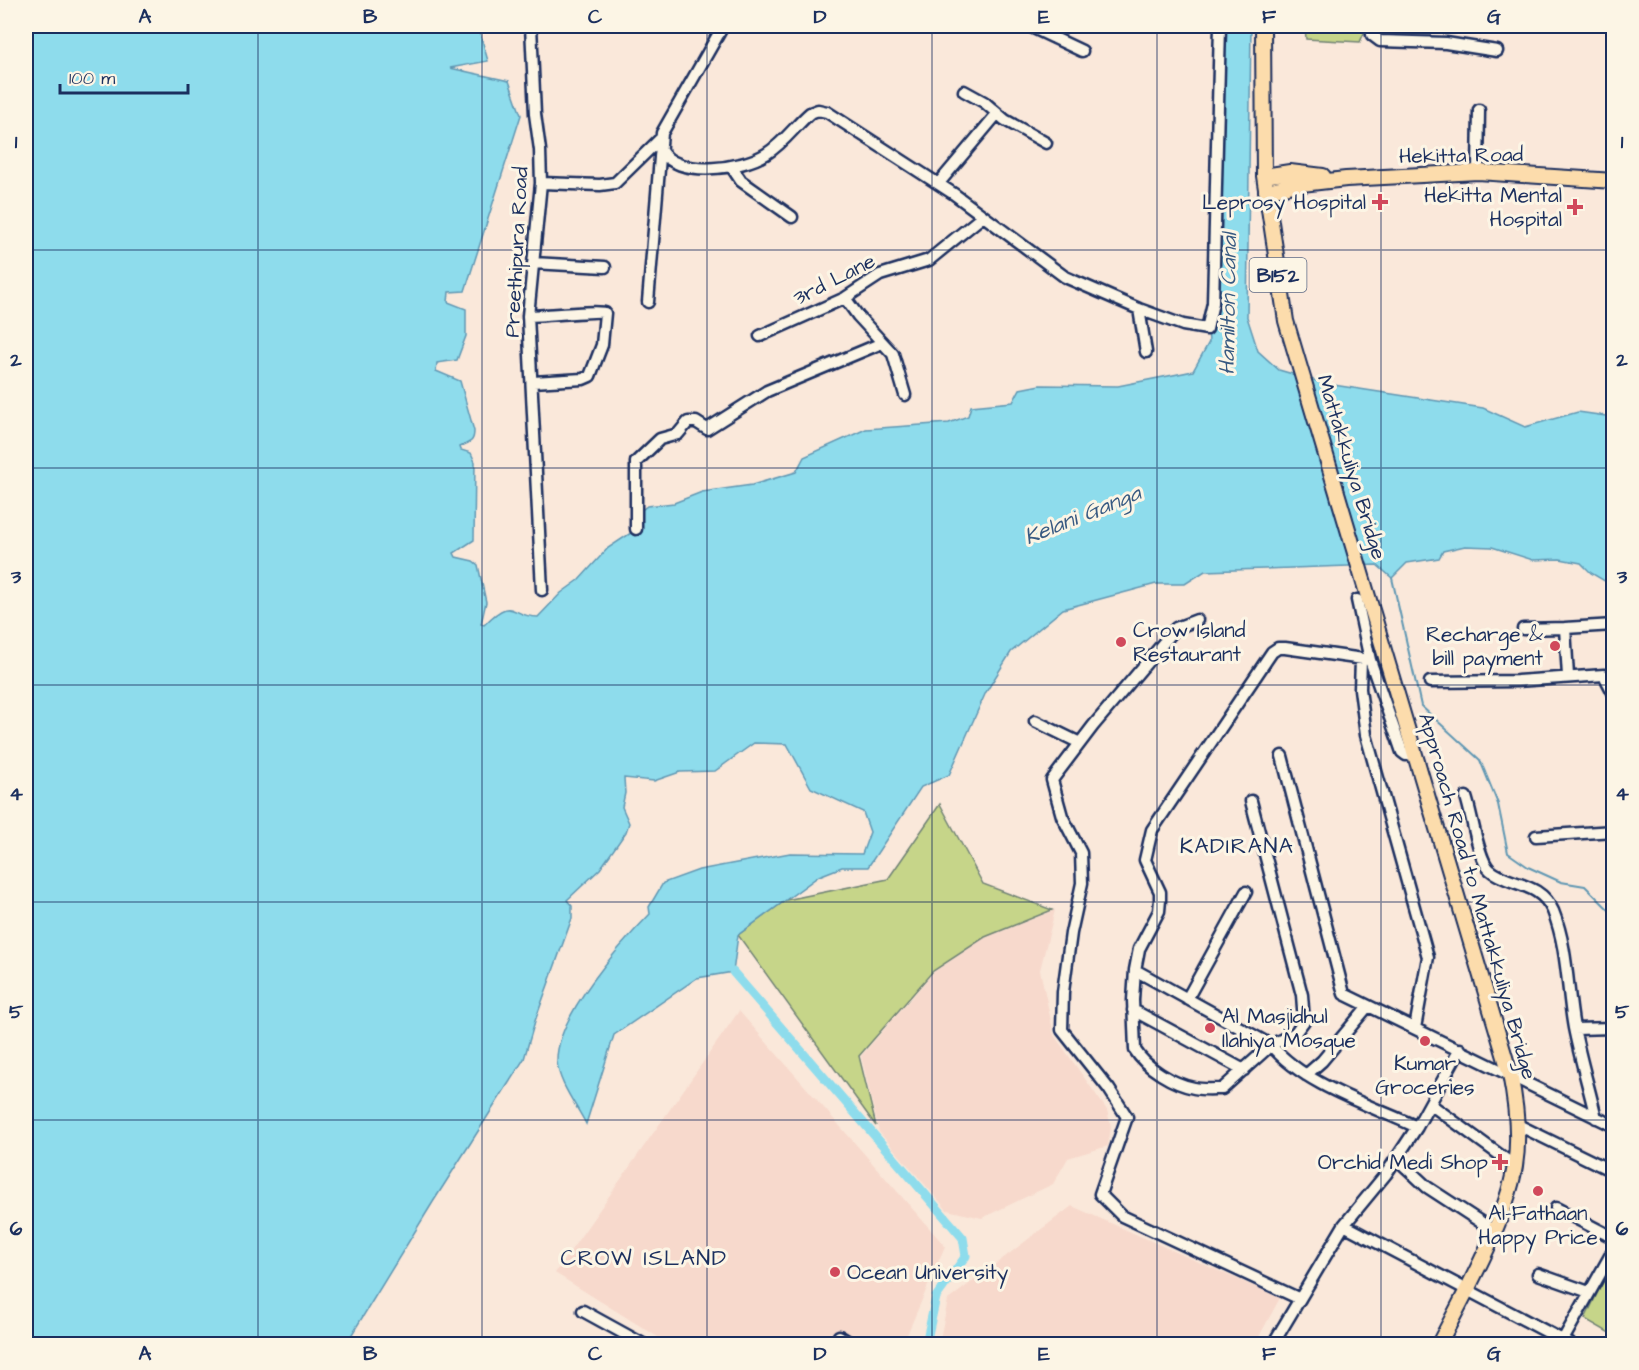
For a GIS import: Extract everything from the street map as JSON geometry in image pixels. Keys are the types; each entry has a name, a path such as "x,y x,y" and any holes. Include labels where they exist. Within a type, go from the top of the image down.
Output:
{"main road":[{"name":"B152","path":"1263,26 1266,191"},
{"name":"Hekitta Road","path":"1264,176 1290,172 1346,179"},
{"name":"Hekitta Road","path":"1266,191 1293,185 1346,179 1479,172 1613,180"},
{"name":"Mattakkuliya Bridge","path":"1266,191 1282,302 1298,366 1365,580"},
{"name":"Approach Road to Mattakkuliya Bridge","path":"1365,580 1510,1074 1516,1124 1515,1166 1493,1230 1439,1344"}],"street":[{"name":"Preethipura Road","path":"531,26 541,183 528,316 542,590"},
{"path":"648,302 660,144 672,112 723,26"},
{"path":"1029,26 1082,51"},
{"path":"660,144 670,161 686,167 731,166 766,154 810,113 823,110 939,183 1065,278 1183,325 1207,329 1213,303 1220,26"},
{"path":"1372,26 1372,35 1380,40 1446,43 1497,51"},
{"path":"964,91 984,102 997,114 1046,142"},
{"path":"1479,111 1479,172"},
{"path":"939,183 997,114"},
{"path":"541,183 605,185 615,183 660,144"},
{"path":"731,166 741,182 792,217"},
{"name":"3rd Lane","path":"760,336 845,298 880,275 929,260 983,216"},
{"path":"533,263 605,267"},
{"path":"845,298 896,360 905,395"},
{"path":"1139,309 1146,352"},
{"path":"528,316 565,315 600,310 606,315 602,345 590,376 583,380 533,382"},
{"path":"636,529 636,462 660,439 675,436 688,422 696,422 706,429 767,391 882,342"},
{"path":"1357,600 1365,660 1402,752 1406,756 1414,753"},
{"path":"1197,620 1176,628 1052,780 1062,816 1081,853 1082,863 1082,883 1071,933 1063,992 1062,1030 1109,1089 1127,1117 1100,1194 1122,1216 1300,1299"},
{"path":"1523,629 1614,625"},
{"path":"1565,628 1568,676"},
{"path":"1251,801 1304,1007 1304,1021 1295,1033 1271,1045 1222,1089 1194,1088 1175,1082 1155,1070 1135,1050 1133,1010 1135,970 1139,949 1159,911 1160,900 1145,860 1152,830 1272,652 1278,648 1285,648 1365,660"},
{"path":"1365,660 1360,690 1366,735 1428,957 1416,1028"},
{"path":"1430,682 1517,681 1604,675 1614,694"},
{"path":"1035,721 1080,743"},
{"path":"1282,756 1340,988 1344,994 1614,1126"},
{"path":"1466,797 1474,822 1476,842 1488,869 1500,876 1528,885 1552,910 1566,962 1575,1029 1596,1118"},
{"path":"1536,836 1614,831"},
{"path":"1187,999 1246,892"},
{"path":"1135,970 1271,1045 1285,1062 1306,1075 1417,1127"},
{"path":"1306,1075 1322,1061 1368,1006"},
{"path":"1133,1010 1244,1070"},
{"path":"1575,1029 1614,1028"},
{"path":"1273,1344 1344,1225 1397,1159 1460,1049"},
{"path":"1430,1104 1515,1166"},
{"path":"1516,1124 1614,1172"},
{"path":"1397,1159 1427,1187 1493,1230"},
{"path":"1556,1208 1614,1238"},
{"path":"1344,1225 1567,1342 1589,1292 1614,1249"},
{"path":"1538,1274 1589,1292"},
{"path":"583,1311 643,1344"},
{"path":"839,1335 852,1344"}],"shaded area":[{"path":"1055,910 1040,970 1054,1035 1107,1110 1111,1127 1108,1146 1068,1158 1053,1184 982,1218 947,1210 879,1132 861,1056 934,972 985,938"},
{"path":"739,1011 945,1246 903,1344 669,1344 555,1273"},
{"path":"1072,1206 1280,1298 1255,1344 939,1344 948,1300"}],"green space":[{"path":"1298,26 1367,26 1360,42 1306,39 1305,27"},
{"path":"940,804 983,884 1052,910 985,937 933,971 859,1056 876,1126 738,935 786,900 888,879"},
{"path":"1613,1260 1613,1335 1585,1319"}],"water":[{"path":"26,26 478,26 488,61 450,68 509,81 521,115 465,291 449,292 448,302 466,309 466,336 457,360 437,363 436,371 460,381 474,431 472,440 460,447 461,450 471,453 475,462 474,540 454,553 456,557 473,561 478,565 486,602 481,624 484,625 507,609 538,617 561,593 579,580 608,548 637,529 638,513 647,506 674,503 702,492 752,485 796,472 804,457 866,429 949,423 968,416 971,406 1013,402 1020,389 1040,385 1118,386 1193,371 1209,342 1207,314 1221,233 1225,26 1251,26 1247,317 1258,351 1279,370 1327,384 1483,408 1525,427 1578,412 1613,417 1613,586 1591,573 1581,563 1560,559 1533,560 1492,547 1465,546 1443,551 1439,558 1407,563 1392,578 1377,565 1205,571 1185,584 1156,584 1063,609 1011,652 986,692 949,775 921,787 868,867 842,867 819,876 738,935 733,972 697,978 614,1035 586,1124 558,1069 559,1043 567,1023 592,982 650,914 649,907 663,883 699,870 790,853 862,854 870,832 863,812 811,788 787,744 754,743 715,771 680,772 654,781 624,778 625,793 622,807 629,823 626,832 600,869 567,900 572,906 572,918 535,1021 524,1059 346,1344 26,1344"}],"waterway":[{"path":"1392,578 1421,706 1480,760 1498,804 1508,853 1528,867 1561,882 1585,886 1614,915"},
{"path":"733,972 963,1238 966,1256 936,1297 926,1344"}],"place":[{"name":"Leprosy Hospital","path":"1380,202"},
{"name":"Hekitta Mental Hospital","path":"1575,207"},
{"name":"Crow Island Restaurant","path":"1121,642"},
{"name":"Recharge & bill payment","path":"1555,646"},
{"name":"Al Masjidhul Ilahiya Mosque","path":"1210,1028"},
{"name":"Kumar Groceries","path":"1425,1041"},
{"name":"Orchid Medi Shop","path":"1500,1162"},
{"name":"Al-Fathaan Happy Price","path":"1538,1191"},
{"name":"Ocean University","path":"835,1272"}],"district":[{"name":"KADIRANA","path":"1237,845"},
{"name":"CROW ISLAND","path":"644,1257"}],"water label":[{"name":"Hamilton Canal","path":"1227,304"},
{"name":"Kelani Ganga","path":"1082,514"}]}
